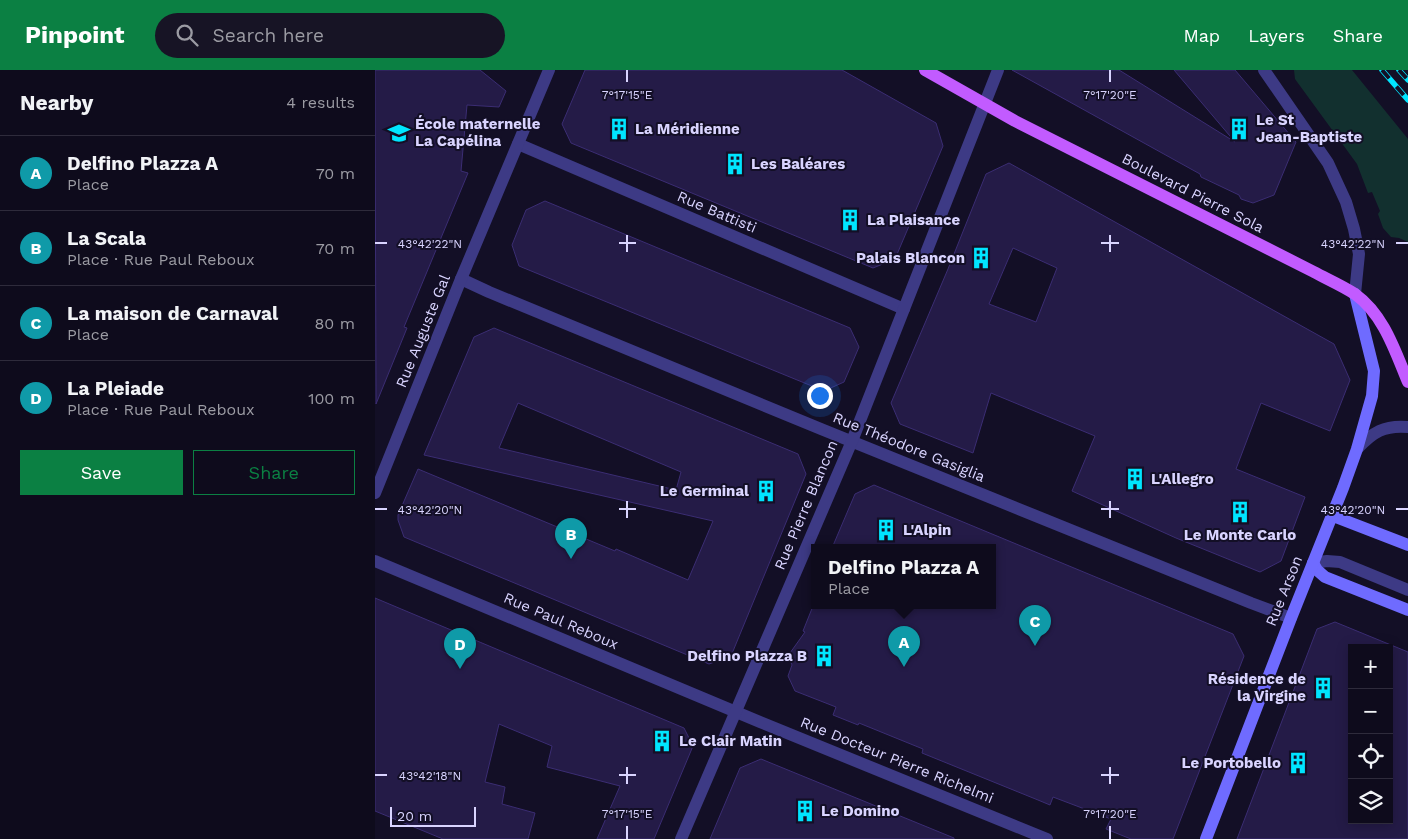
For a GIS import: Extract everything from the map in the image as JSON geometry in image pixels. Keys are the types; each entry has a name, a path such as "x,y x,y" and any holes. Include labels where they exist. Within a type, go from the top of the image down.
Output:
{"main road":[{"name":"Boulevard Pierre Sola","path":"925,70 1015,121 1355,294 1373,310 1384,328 1408,382"},
{"name":"Rue Arson","path":"1206,839 1291,618 1333,516 1357,449 1372,396 1374,371 1355,294"},
{"path":"1333,516 1408,546"},
{"path":"1313,563 1317,570 1325,577 1408,610"}],"street":[{"name":"Rue Auguste Gal","path":"375,493 461,279 549,70"},
{"name":"Rue Pierre Blancon","path":"681,839 852,441 998,70"},
{"path":"1265,70 1323,155 1346,202 1359,254 1355,294"},
{"name":"Rue Battisti","path":"517,144 903,310"},
{"name":"Rue Théodore Gasiglia","path":"461,279 852,441 1291,618"},
{"path":"1357,449 1369,436 1381,430 1397,426 1408,427"},
{"name":"Rue Paul Reboux","path":"375,561 735,711"},
{"path":"1313,563 1340,562 1408,590"},
{"name":"Rue Docteur Pierre Richelmi","path":"735,711 1047,839"}],"green space":[{"path":"1294,70 1352,70 1408,139 1408,242 1391,237 1383,228 1378,214 1380,211 1372,192 1368,193 1357,164 1295,79"}],"building":[{"path":"375,70 480,70 506,91 499,107 467,105 461,171 468,173 404,327 407,328 376,404"},
{"path":"585,70 842,70 936,123 943,146 895,259 873,268 571,143 562,124"},
{"path":"1012,70 1119,70 1235,142 1174,70 1235,70 1296,142 1274,195 1253,203 1241,199 1239,195 1201,177 1200,174"},
{"path":"1009,163 1334,344 1350,380 1330,431 1261,403 1236,469 1305,497 1281,561 1260,572 1176,538 1072,491 1095,436 991,393 973,453 900,424 891,403 986,174","holes":["1013,248 1057,268 1036,322 989,304"]},
{"path":"545,201 850,328 859,347 844,382 824,391 519,266 512,245 526,210"},
{"path":"494,328 798,454 806,474 731,656 709,664 404,537 398,515 418,469 688,580 713,521 424,455 474,337","holes":["518,403 681,472 676,490 499,448"]},
{"path":"874,485 1233,634 1244,656 1173,839 1131,839 1106,829 1111,819 1053,797 1050,805 922,753 923,749 859,723 858,725 833,715 836,707 795,691 788,676 792,665 790,653 805,632 803,631 812,609 996,609 996,544 834,544 855,494"},
{"path":"375,598 684,728 693,746 654,839 597,839 620,786 547,767 552,746 499,724 485,782 505,787 502,804 535,813 528,839 443,839 375,811"},
{"path":"1335,622 1389,644 1348,644 1348,824 1393,824 1393,646 1408,652 1408,839 1237,839 1317,629"},
{"path":"761,759 954,839 710,839 740,768"}],"railway":[{"path":"1382,70 1408,100"},
{"path":"1399,70 1408,80"}],"place":[{"name":"La Méridienne","path":"619,129"},
{"name":"Le St Jean-Baptiste","path":"1239,129"},
{"name":"École maternelle La Capélina","path":"399,133"},
{"name":"Les Baléares","path":"735,164"},
{"name":"La Plaisance","path":"850,220"},
{"name":"Palais Blancon","path":"981,258"},
{"name":"L'Allegro","path":"1135,479"},
{"name":"Le Germinal","path":"766,491"},
{"name":"Le Monte Carlo","path":"1240,512"},
{"name":"L'Alpin","path":"886,530"},
{"name":"La Scala","path":"571,559"},
{"name":"La maison de Carnaval","path":"1035,646"},
{"name":"Delfino Plazza B","path":"824,656"},
{"name":"Delfino Plazza A","path":"904,667"},
{"name":"La Pleiade","path":"460,669"},
{"name":"Résidence de la Virgine","path":"1323,688"},
{"name":"Le Clair Matin","path":"662,741"},
{"name":"Le Portobello","path":"1298,763"},
{"name":"Le Domino","path":"805,811"}]}
